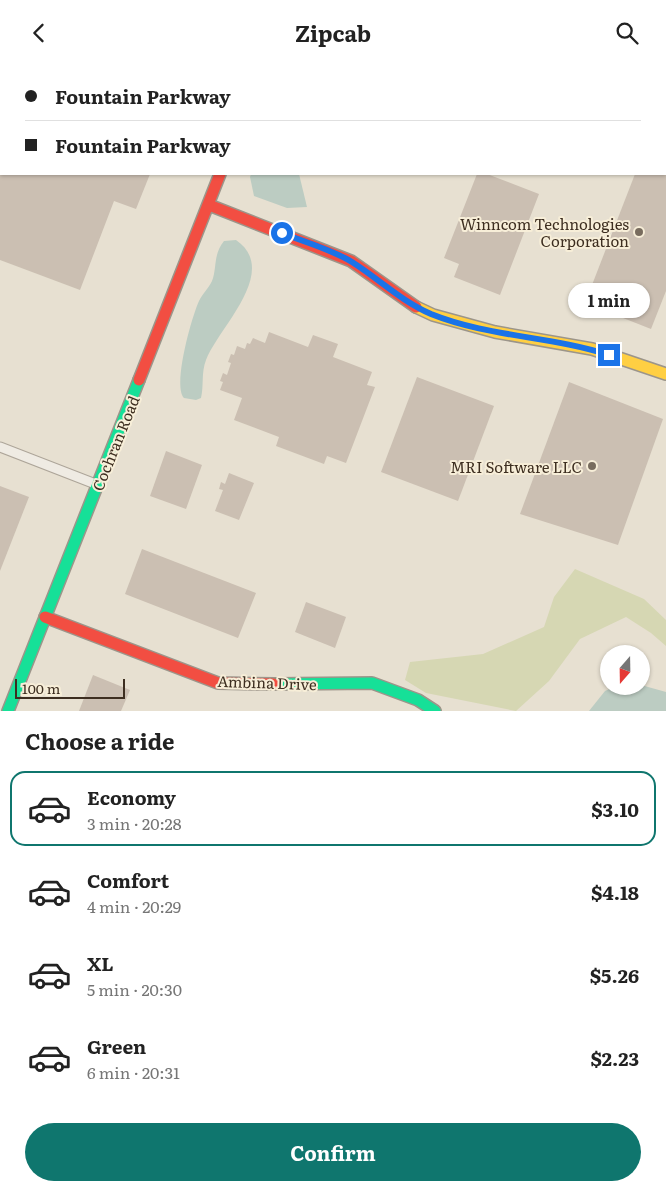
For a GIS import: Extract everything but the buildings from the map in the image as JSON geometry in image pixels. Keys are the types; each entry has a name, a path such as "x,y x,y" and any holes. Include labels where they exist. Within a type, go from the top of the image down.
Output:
{"street":[{"name":"Cochran Road","path":"8,711 220,175"},
{"path":"209,205 351,261 410,304 433,315 496,332 592,349 666,374"},
{"path":"0,447 98,485"},
{"name":"Ambina Drive","path":"45,617 218,683 372,683 418,700 435,711"}],"green space":[{"path":"575,569 644,599 666,620 666,646 651,633 626,617 580,639 549,681 516,711 426,693 405,680 410,662 483,654 544,627 554,597"}],"shaded area":[{"path":"251,175 299,175 307,207 287,208 254,196"},
{"path":"236,240 248,253 252,267 249,283 242,300 206,360 201,398 196,400 184,398 180,380 184,351 196,309 200,298 212,281 218,251 224,241"},
{"path":"650,688 666,692 666,711 589,711 602,695 650,695"}],"traffic: fast":[{"path":"8,711 139,380"},
{"path":"275,684 372,683 418,700 435,711"}],"traffic: slow":[{"path":"416,307 433,315 495,332 592,349 666,374"}],"traffic: jam":[{"path":"139,380 220,175"},
{"path":"209,205 351,261 416,307"},
{"path":"45,617 218,683 275,684"}],"place":[{"name":"Winncom Technologies Corporation","path":"639,232"},
{"name":"MRI Software LLC","path":"592,466"}],"route":[{"path":"282,233 351,261 410,304 433,315 496,332 592,349 609,355"}]}
